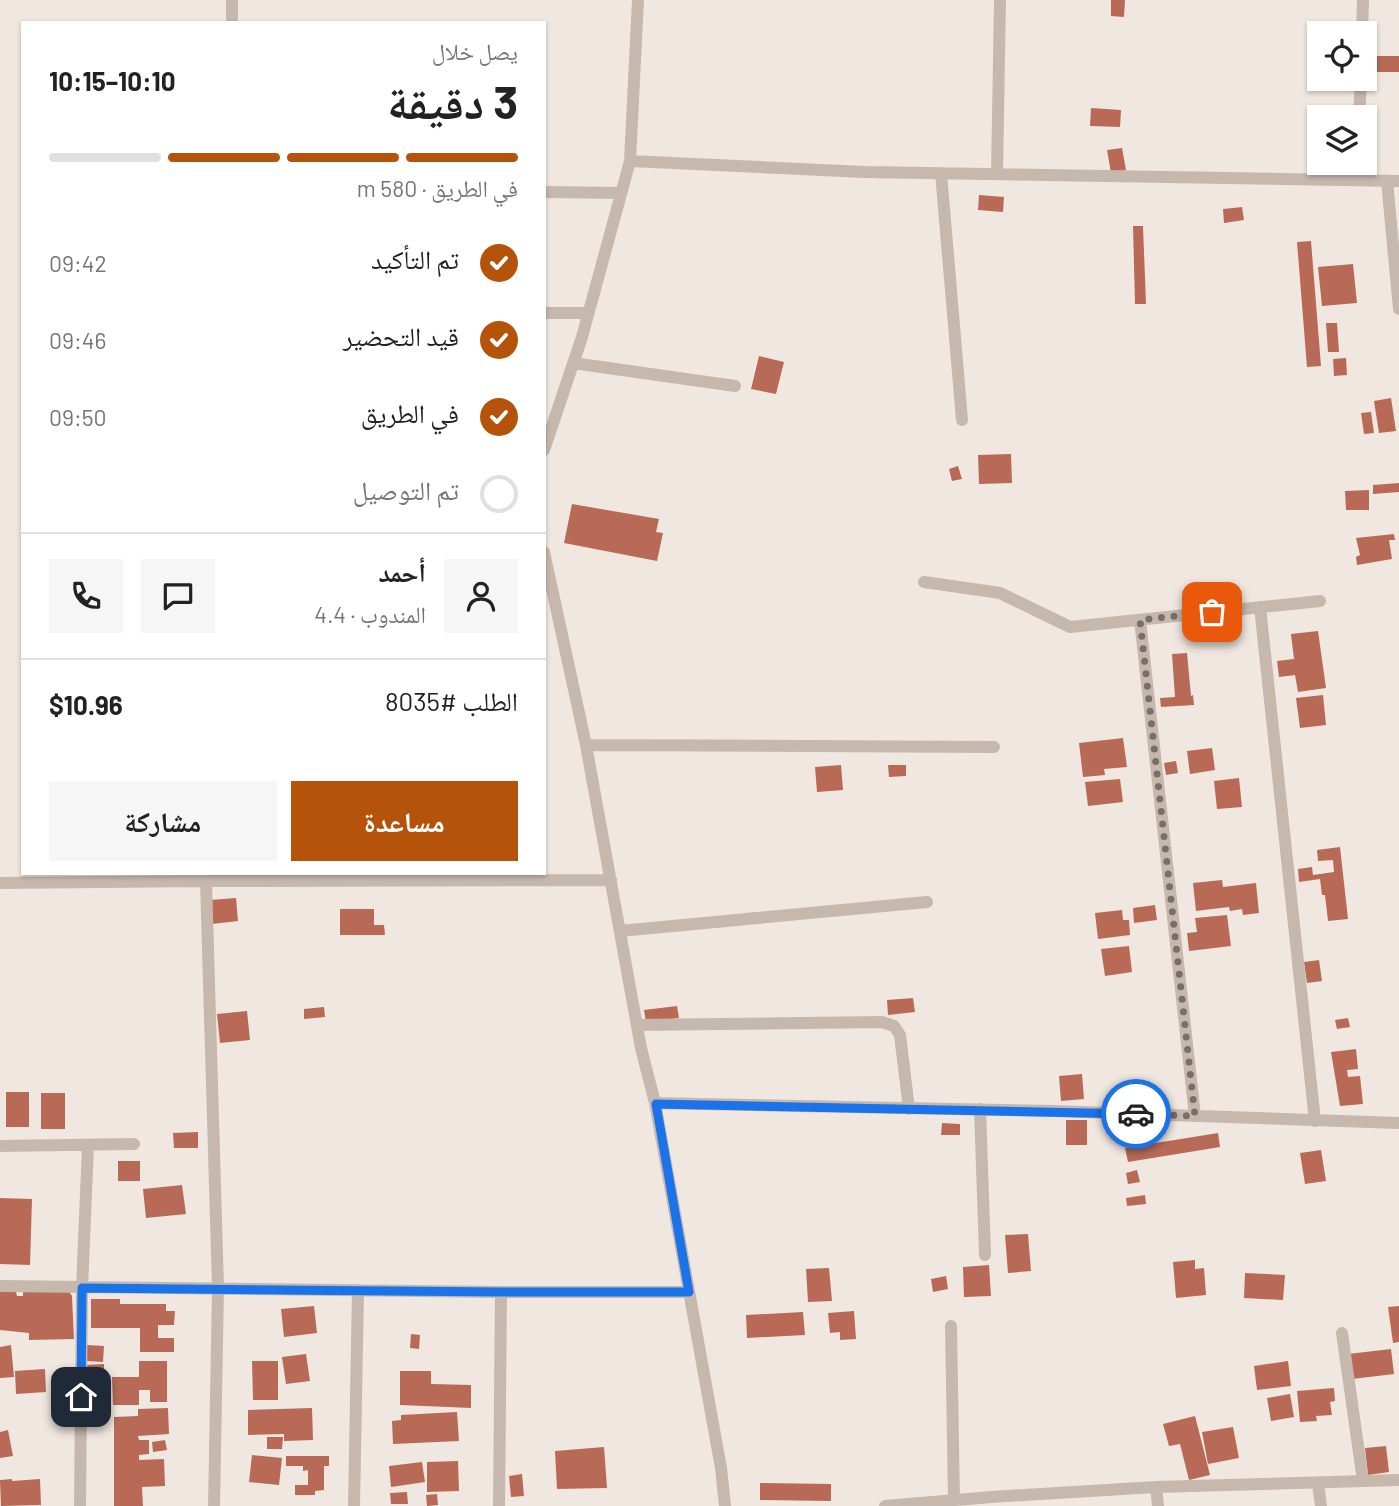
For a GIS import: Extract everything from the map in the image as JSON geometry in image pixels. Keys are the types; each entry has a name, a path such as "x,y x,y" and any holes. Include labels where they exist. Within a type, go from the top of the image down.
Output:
{"street":[{"path":"232,0 232,21"},
{"path":"547,430 573,363 630,161 638,0"},
{"path":"997,174 1000,0"},
{"path":"1362,21 1363,0"},
{"path":"630,161 864,173 1393,181 1399,309"},
{"path":"941,173 962,420"},
{"path":"1357,175 1357,179"},
{"path":"546,192 621,192"},
{"path":"546,313 588,313"},
{"path":"573,363 735,386"},
{"path":"546,561 586,745 637,1025 656,1104 726,1506"},
{"path":"924,583 1000,593 1070,627 1320,601"},
{"path":"1260,607 1315,1121"},
{"path":"1140,620 1195,1116"},
{"path":"586,745 994,747"},
{"path":"0,883 126,877 206,881 235,877 611,880"},
{"path":"206,881 218,1288 214,1506"},
{"path":"620,930 927,902"},
{"path":"637,1025 882,1022 894,1026 900,1035 909,1109"},
{"path":"656,1104 980,1109 1399,1123"},
{"path":"980,1109 985,1255"},
{"path":"0,1146 134,1144"},
{"path":"80,1506 82,1288 88,1146"},
{"path":"0,1286 689,1292"},
{"path":"354,1506 358,1290"},
{"path":"499,1506 501,1292"},
{"path":"951,1326 954,1500"},
{"path":"1342,1333 1363,1481"},
{"path":"884,1506 1156,1488 1399,1480"},
{"path":"1318,1483 1321,1506"},
{"path":"1156,1488 1158,1506"}],"building":[{"path":"1111,0 1125,0 1124,17 1111,16"},
{"path":"1377,56 1399,56 1399,72 1377,72"},
{"path":"1091,108 1121,110 1120,127 1090,126"},
{"path":"1122,148 1126,170 1111,173 1107,150"},
{"path":"979,195 1004,197 1003,212 978,210"},
{"path":"1242,207 1244,220 1224,223 1223,209"},
{"path":"1133,226 1143,226 1146,304 1135,304"},
{"path":"1311,241 1321,366 1307,367 1297,242"},
{"path":"1353,264 1357,303 1322,306 1318,267"},
{"path":"1326,323 1337,323 1339,352 1328,352"},
{"path":"759,356 784,362 776,394 751,389"},
{"path":"1346,358 1347,375 1334,376 1333,359"},
{"path":"1391,398 1396,431 1379,433 1374,401"},
{"path":"1371,412 1374,433 1364,434 1361,413"},
{"path":"1011,454 1012,483 979,484 978,455"},
{"path":"958,466 962,479 952,481 949,469"},
{"path":"1399,483 1399,492 1373,494 1373,485"},
{"path":"1369,490 1369,510 1346,510 1345,491"},
{"path":"572,504 659,519 656,532 663,533 657,561 564,543"},
{"path":"1394,534 1395,540 1389,540 1392,559 1357,565 1356,557 1360,555 1356,538"},
{"path":"1318,631 1326,688 1298,692 1295,675 1279,677 1277,661 1294,659 1291,634"},
{"path":"1187,653 1194,705 1161,707 1160,698 1175,697 1172,654"},
{"path":"1323,695 1326,725 1300,728 1296,698"},
{"path":"1123,738 1127,767 1104,769 1105,775 1083,777 1079,743"},
{"path":"1212,748 1215,770 1190,774 1187,751"},
{"path":"1176,761 1178,773 1166,775 1164,763"},
{"path":"841,765 843,790 817,792 815,767"},
{"path":"888,765 906,765 906,776 889,777"},
{"path":"1239,778 1242,807 1217,809 1214,781"},
{"path":"1120,779 1123,802 1088,806 1085,782"},
{"path":"1340,847 1348,919 1328,921 1320,879 1299,882 1298,869 1312,867 1313,875 1334,872 1333,860 1318,861 1317,850"},
{"path":"1222,880 1223,887 1256,883 1259,913 1243,915 1242,909 1230,911 1229,907 1196,911 1193,883"},
{"path":"236,898 238,921 212,924 210,900"},
{"path":"1155,905 1157,920 1134,923 1133,908"},
{"path":"340,909 374,909 374,925 384,925 385,935 340,935"},
{"path":"1122,910 1123,920 1129,920 1130,935 1098,939 1095,913"},
{"path":"1227,915 1231,946 1189,951 1187,933 1197,932 1195,918"},
{"path":"1129,946 1132,972 1105,976 1101,949"},
{"path":"1319,960 1322,981 1307,983 1304,962"},
{"path":"913,998 915,1012 888,1015 887,1000"},
{"path":"677,1006 679,1018 646,1022 644,1010"},
{"path":"324,1007 325,1017 304,1019 304,1009"},
{"path":"247,1011 250,1040 220,1043 217,1014"},
{"path":"1348,1018 1350,1027 1337,1029 1335,1020"},
{"path":"1356,1049 1358,1069 1347,1070 1348,1077 1360,1076 1363,1104 1340,1106 1331,1052"},
{"path":"1082,1074 1084,1099 1061,1101 1059,1076"},
{"path":"6,1092 29,1092 29,1127 6,1127"},
{"path":"41,1093 65,1093 65,1129 41,1129"},
{"path":"1066,1120 1087,1120 1087,1145 1066,1145"},
{"path":"942,1123 960,1124 960,1135 941,1135"},
{"path":"198,1132 198,1148 174,1148 173,1133"},
{"path":"1218,1133 1220,1147 1128,1162 1125,1148"},
{"path":"1321,1150 1326,1181 1305,1184 1300,1153"},
{"path":"118,1161 140,1161 140,1181 118,1181"},
{"path":"1137,1170 1140,1182 1128,1184 1126,1173"},
{"path":"182,1185 186,1214 146,1218 143,1189"},
{"path":"1145,1195 1146,1204 1127,1206 1126,1198"},
{"path":"0,1198 32,1199 30,1265 0,1264"},
{"path":"1028,1234 1031,1271 1008,1273 1005,1235"},
{"path":"1195,1260 1195,1269 1204,1268 1206,1295 1176,1298 1173,1262"},
{"path":"989,1265 991,1296 964,1297 963,1267"},
{"path":"829,1268 832,1301 808,1302 806,1269"},
{"path":"1245,1273 1285,1275 1283,1300 1244,1298"},
{"path":"946,1276 948,1289 933,1292 931,1279"},
{"path":"23,1290 68,1290 72,1296 74,1339 29,1340 29,1333 0,1330 0,1292 16,1292 17,1296 23,1296"},
{"path":"91,1299 120,1299 120,1304 166,1304 166,1311 175,1311 174,1325 158,1325 158,1338 174,1338 174,1352 140,1352 140,1328 91,1328"},
{"path":"314,1306 317,1333 284,1337 281,1309"},
{"path":"1399,1306 1399,1342 1393,1343 1388,1307"},
{"path":"854,1311 856,1339 840,1340 840,1332 830,1333 828,1313"},
{"path":"803,1312 805,1335 747,1338 746,1315"},
{"path":"411,1334 420,1335 419,1349 410,1348"},
{"path":"11,1345 14,1377 0,1378 0,1347"},
{"path":"87,1345 104,1346 103,1362 87,1361"},
{"path":"1391,1349 1394,1374 1352,1379 1348,1354"},
{"path":"306,1354 310,1381 286,1384 282,1357"},
{"path":"139,1361 167,1361 167,1402 150,1402 150,1390 139,1390 139,1405 113,1405 112,1377 139,1377"},
{"path":"252,1361 278,1361 278,1400 253,1400"},
{"path":"1288,1361 1291,1386 1257,1390 1254,1366"},
{"path":"104,1364 104,1374 87,1374 86,1365"},
{"path":"45,1369 46,1392 16,1394 15,1371"},
{"path":"400,1371 431,1371 431,1384 471,1385 471,1408 400,1405"},
{"path":"1334,1388 1335,1401 1330,1402 1332,1415 1316,1416 1317,1421 1300,1422 1297,1391"},
{"path":"1290,1394 1294,1417 1271,1421 1267,1398"},
{"path":"168,1408 169,1434 138,1436 139,1440 149,1440 149,1454 139,1455 139,1460 164,1459 165,1486 142,1487 143,1506 114,1506 114,1417 138,1416 138,1409"},
{"path":"312,1408 313,1440 284,1441 284,1434 248,1435 248,1410"},
{"path":"457,1412 459,1441 393,1444 392,1421 401,1420 401,1415"},
{"path":"1195,1416 1210,1475 1189,1480 1180,1444 1169,1446 1163,1424"},
{"path":"1233,1427 1239,1458 1208,1464 1202,1432"},
{"path":"8,1430 13,1456 0,1458 0,1432"},
{"path":"267,1437 283,1437 282,1449 267,1449"},
{"path":"165,1440 167,1450 153,1452 152,1442"},
{"path":"1386,1446 1389,1472 1368,1475 1365,1448"},
{"path":"604,1447 607,1488 557,1489 555,1451"},
{"path":"252,1455 282,1458 279,1485 249,1482"},
{"path":"286,1456 329,1456 329,1466 324,1466 324,1490 315,1491 315,1495 295,1495 295,1485 308,1485 308,1470 303,1471 303,1466 286,1466"},
{"path":"458,1461 459,1491 427,1492 427,1462"},
{"path":"422,1462 425,1482 391,1487 389,1466"},
{"path":"522,1474 524,1496 511,1497 509,1476"},
{"path":"40,1479 41,1505 1,1506 0,1480"},
{"path":"760,1483 831,1484 831,1501 760,1500"},
{"path":"407,1492 408,1504 391,1504 390,1493"},
{"path":"437,1494 438,1505 427,1506 426,1495"}],"way so far":[{"path":"1136,1114 1195,1116 1140,620 1212,612"}],"route":[{"path":"81,1397 82,1288 689,1292 656,1104 1136,1114"}]}
